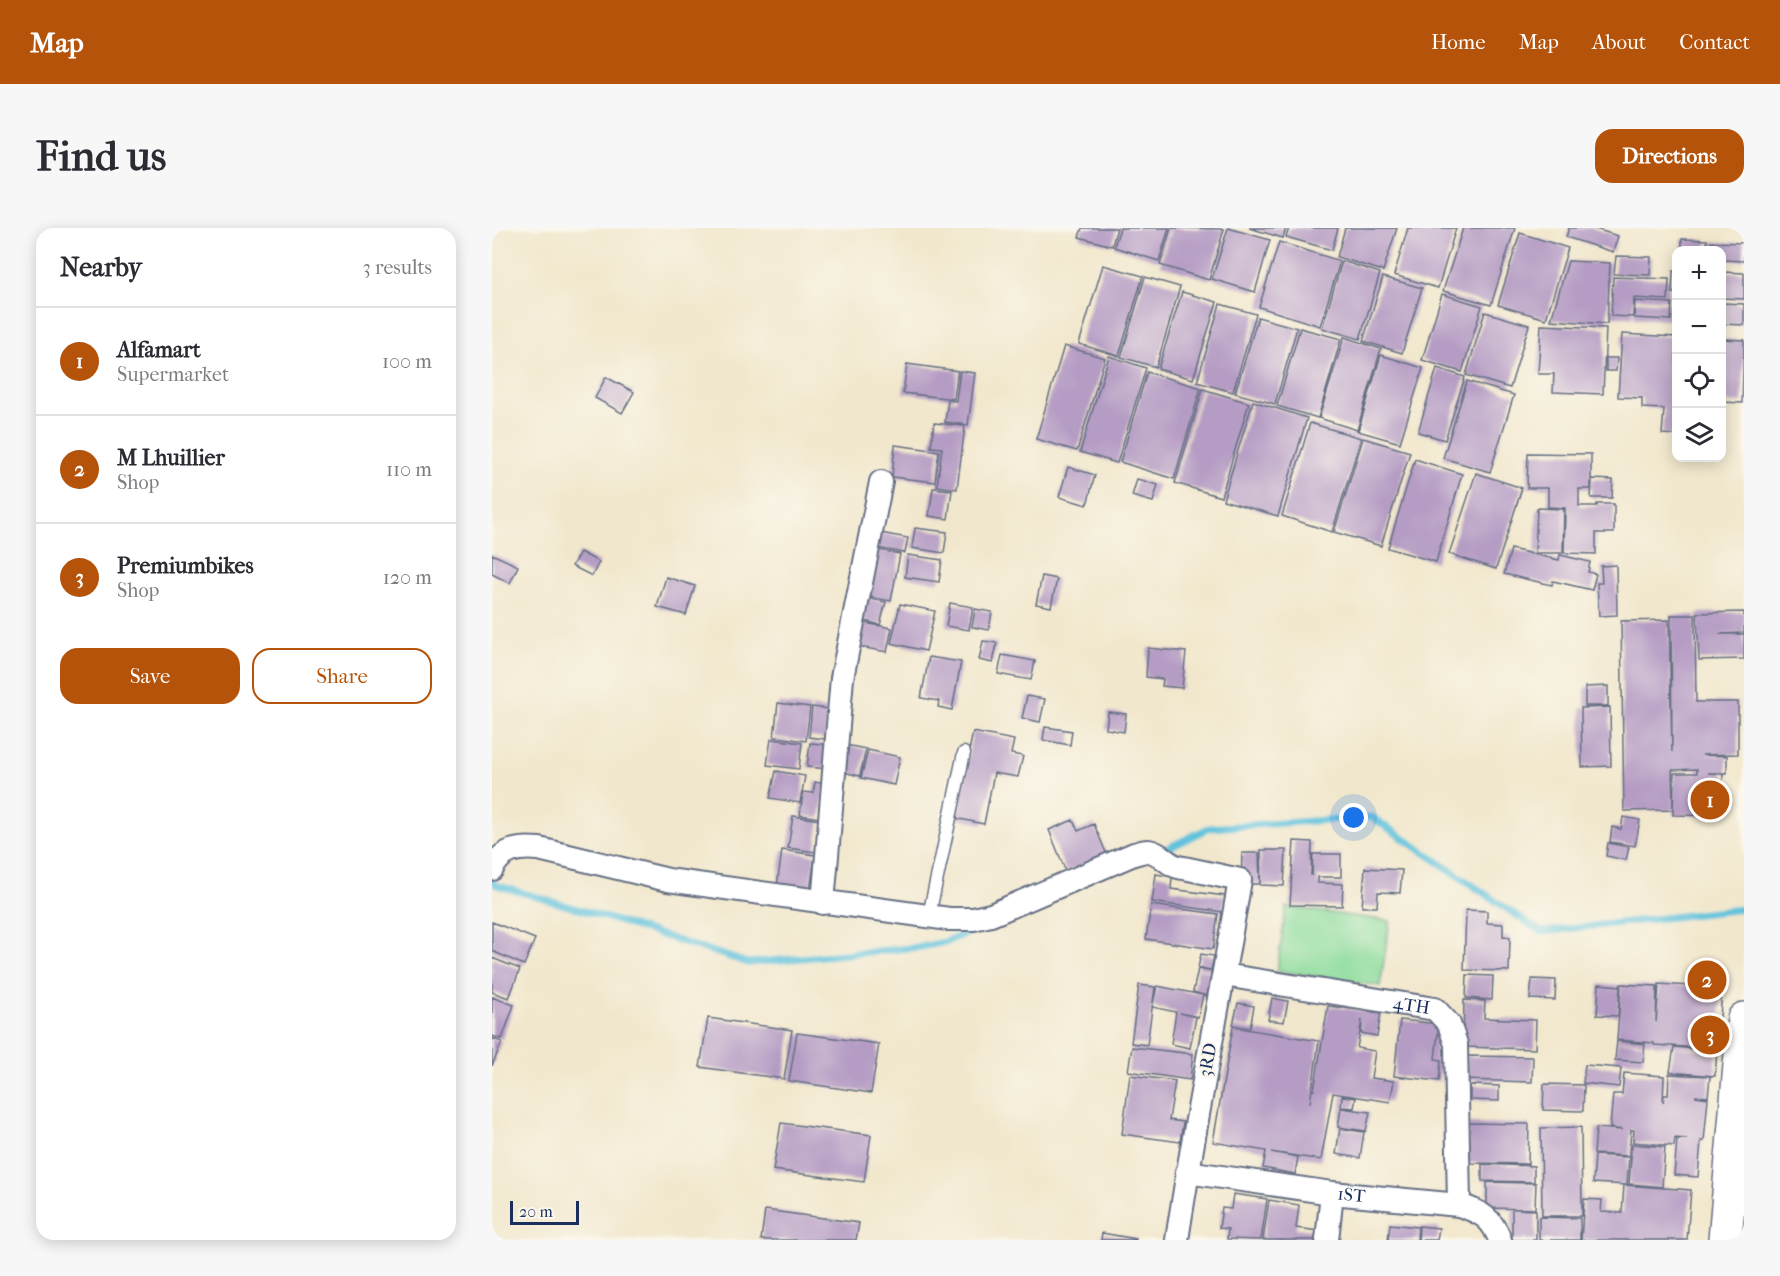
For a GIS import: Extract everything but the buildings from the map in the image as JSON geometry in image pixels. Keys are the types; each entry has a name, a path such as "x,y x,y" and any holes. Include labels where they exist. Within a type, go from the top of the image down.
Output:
{"main road":[{"path":"1725,1240 1744,1019"}],"street":[{"path":"823,903 842,678 882,482"},
{"path":"494,865 513,850 524,847 668,880 823,903 929,915"},
{"name":"3RD","path":"929,915 949,919 973,919 991,915 1134,854 1153,852 1175,867 1240,880 1187,1172 1177,1240"},
{"name":"4TH","path":"1224,975 1435,1009 1449,1024 1456,1044 1459,1205"},
{"name":"1ST","path":"1187,1172 1332,1194 1459,1205 1478,1211 1492,1223 1500,1240"},
{"path":"1327,1240 1332,1194"}],"lane":[{"path":"929,915 964,753"}],"green space":[{"path":"1286,907 1390,921 1380,986 1277,971"}],"waterway":[{"path":"1160,852 1209,828 1372,817 1541,932 1742,909"},
{"path":"492,882 748,963 921,947 945,942 985,926"}],"place":[{"name":"Alfamart","path":"1710,800"},
{"name":"M Lhuillier","path":"1707,980"},
{"name":"Premiumbikes","path":"1710,1035"}]}
